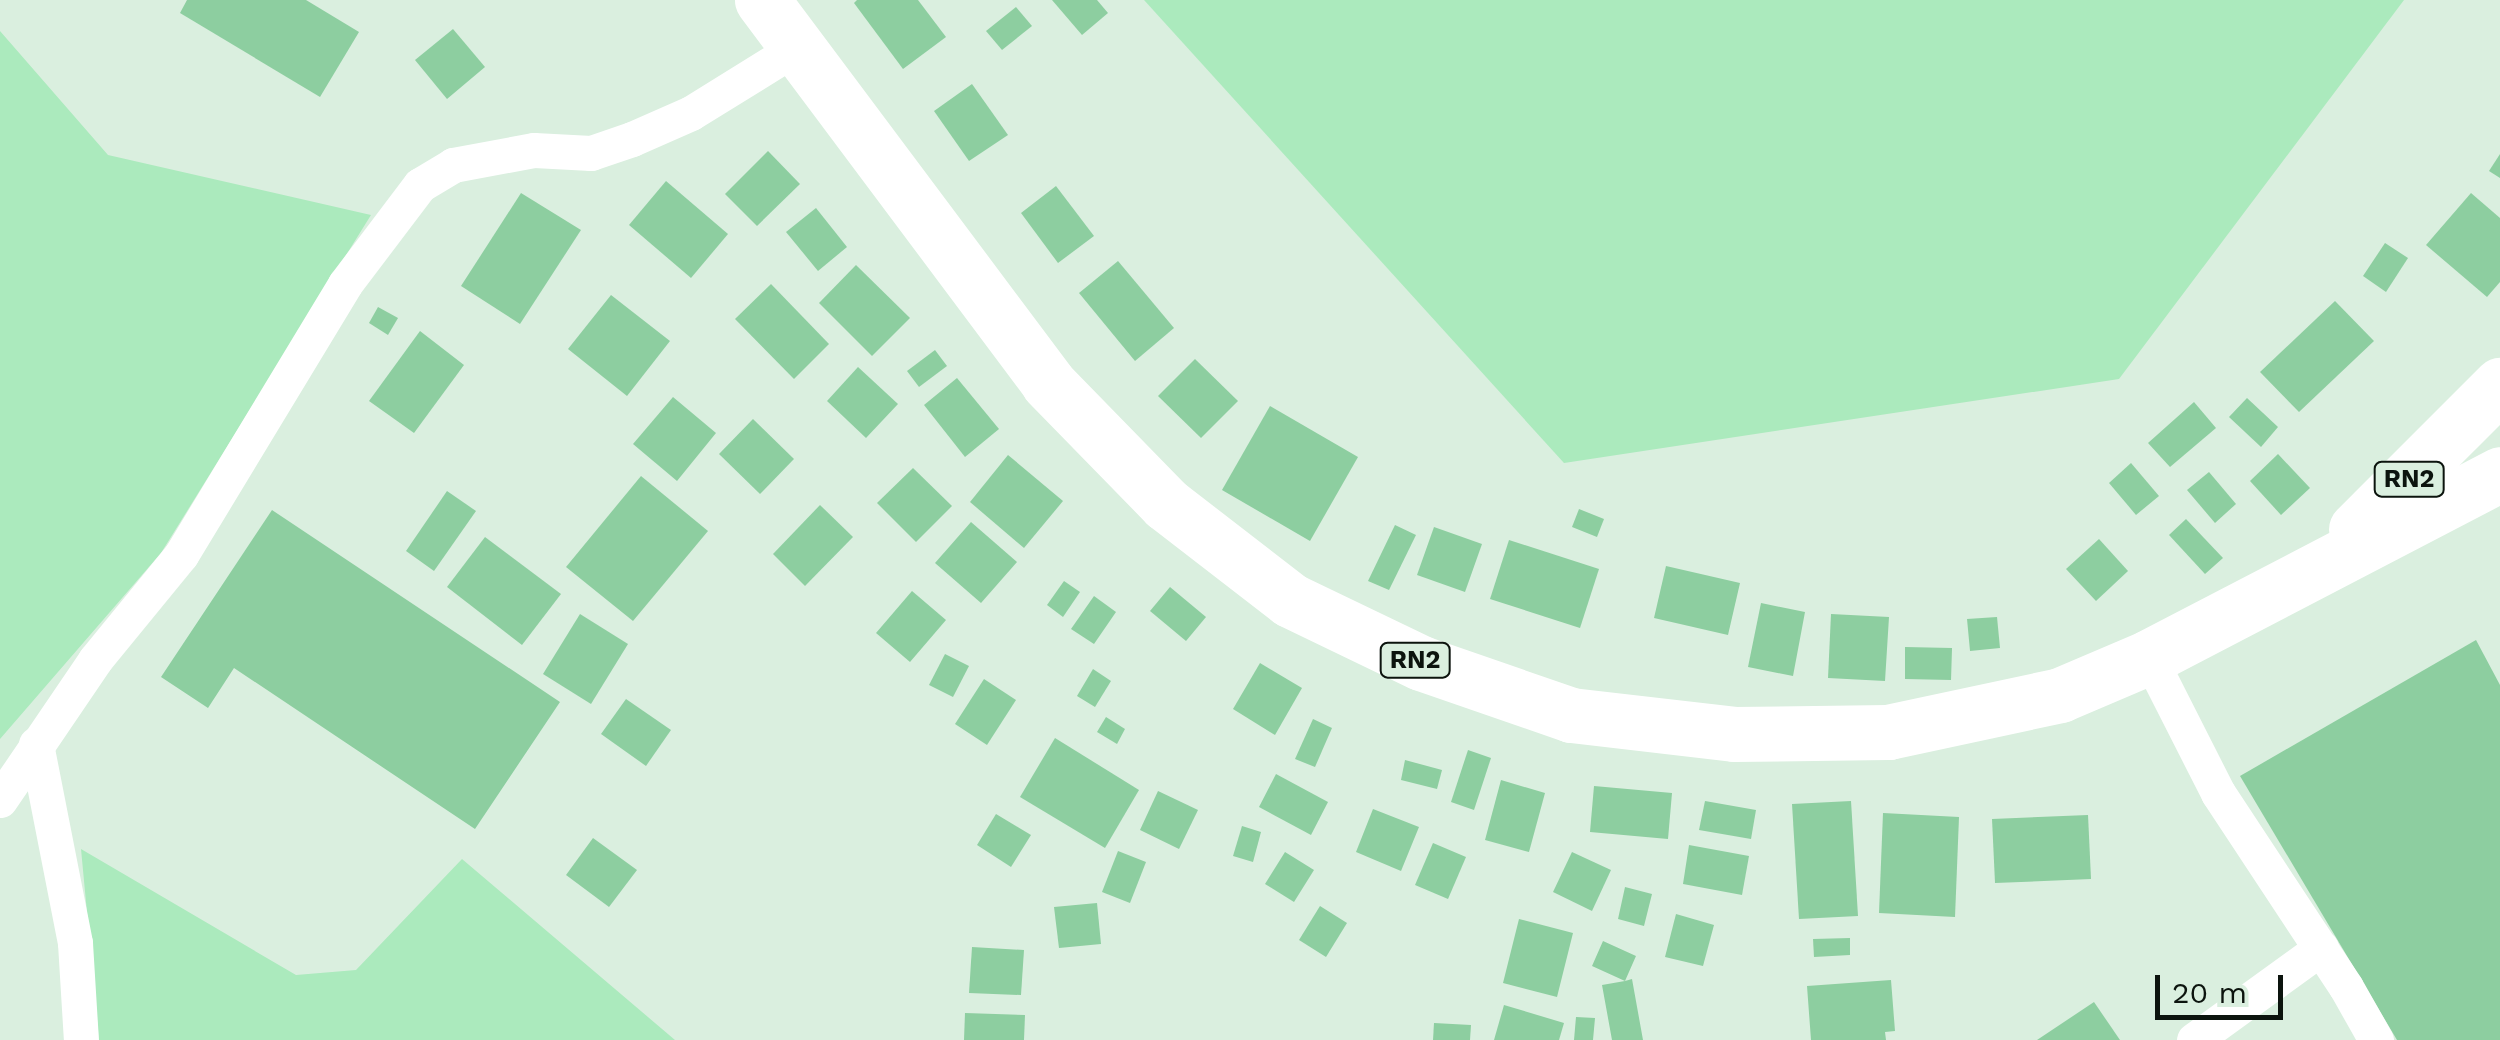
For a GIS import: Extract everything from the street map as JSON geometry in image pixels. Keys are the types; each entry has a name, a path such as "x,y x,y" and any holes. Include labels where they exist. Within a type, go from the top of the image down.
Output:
{"highway":[{"name":"RN2","path":"762,0 1048,383 1166,504 1290,600 1421,664 1571,715 1734,734 1888,732 2060,695 2149,657 2500,474"},
{"name":"RN2","path":"2314,569 2432,457 2500,385"}],"street":[{"path":"0,800 95,660 181,555 345,284 420,185 453,165 534,150 591,152 632,139 691,113 796,48"},
{"path":"2149,657 2218,793 2321,948 2376,1040"},
{"path":"36,744 75,943 80,1040"},
{"path":"2194,1040 2321,948"}],"green space":[{"path":"1144,0 2404,0 2119,379 1564,463"},
{"path":"0,31 108,155 371,215 161,553 0,739"},
{"path":"81,849 296,975 356,970 462,859 675,1040 99,1040"}],"building":[{"path":"187,0 306,0 359,32 320,97 180,13"},
{"path":"918,0 946,37 903,69 854,3"},
{"path":"1052,0 1097,0 1108,13 1082,35"},
{"path":"1016,7 1032,26 1002,50 986,31"},
{"path":"453,29 485,67 447,99 415,60"},
{"path":"972,84 1008,135 969,161 934,111"},
{"path":"768,151 800,184 757,226 725,194"},
{"path":"2500,154 2500,178 2489,171"},
{"path":"666,181 728,234 691,278 629,225"},
{"path":"1056,186 1094,236 1058,263 1021,213"},
{"path":"521,193 581,230 520,324 461,286"},
{"path":"2471,193 2500,218 2500,282 2487,297 2426,245"},
{"path":"816,208 847,247 818,271 786,232"},
{"path":"2385,243 2408,258 2386,292 2363,276"},
{"path":"1118,261 1174,328 1135,361 1079,293"},
{"path":"856,265 910,318 872,356 819,303"},
{"path":"771,284 829,344 794,379 735,319"},
{"path":"611,295 670,341 627,396 568,349"},
{"path":"2335,301 2374,341 2299,412 2260,372"},
{"path":"378,307 398,318 388,335 369,323"},
{"path":"420,331 464,365 414,433 369,401"},
{"path":"935,350 947,366 919,387 907,371"},
{"path":"1195,359 1238,401 1201,438 1158,396"},
{"path":"858,367 898,404 866,438 827,401"},
{"path":"957,378 999,429 965,457 924,405"},
{"path":"673,397 716,433 677,481 633,444"},
{"path":"2247,398 2278,427 2261,447 2229,417"},
{"path":"2194,402 2216,428 2170,467 2148,443"},
{"path":"1270,406 1358,457 1310,541 1222,490"},
{"path":"753,419 794,459 760,494 719,454"},
{"path":"2278,454 2310,488 2281,515 2250,481"},
{"path":"1008,455 1063,501 1024,548 970,502"},
{"path":"2131,463 2159,496 2136,515 2109,483"},
{"path":"913,468 952,506 916,542 877,503"},
{"path":"2209,472 2236,504 2215,523 2187,490"},
{"path":"641,476 708,531 633,621 566,567"},
{"path":"447,491 476,511 434,571 406,551"},
{"path":"820,505 853,537 805,586 773,554"},
{"path":"1579,509 1604,519 1597,537 1572,527"},
{"path":"272,510 560,702 475,829 234,668 208,708 161,677"},
{"path":"2186,519 2223,558 2205,574 2169,535"},
{"path":"971,522 1017,562 981,603 935,563"},
{"path":"1395,525 1416,535 1389,590 1368,581"},
{"path":"1434,527 1482,544 1465,592 1417,575"},
{"path":"485,537 561,594 522,645 447,587"},
{"path":"2099,539 2128,571 2096,601 2066,569"},
{"path":"1509,540 1599,569 1580,628 1490,599"},
{"path":"1666,566 1740,583 1728,635 1654,618"},
{"path":"1064,581 1080,592 1063,617 1047,605"},
{"path":"1170,587 1206,617 1186,641 1150,611"},
{"path":"912,591 946,620 910,662 876,633"},
{"path":"1094,596 1116,612 1094,644 1071,629"},
{"path":"1761,603 1805,612 1793,676 1748,667"},
{"path":"580,614 628,644 591,704 543,674"},
{"path":"1831,614 1889,617 1885,681 1828,678"},
{"path":"1997,617 2000,648 1970,651 1967,619"},
{"path":"2476,640 2500,685 2500,1040 2397,1040 2240,776"},
{"path":"1905,647 1952,648 1951,680 1905,679"},
{"path":"945,654 969,666 953,697 929,685"},
{"path":"1260,663 1302,688 1275,735 1233,709"},
{"path":"1093,669 1111,681 1095,707 1077,696"},
{"path":"984,679 1016,700 987,745 955,724"},
{"path":"626,699 671,730 646,766 601,734"},
{"path":"1106,717 1125,729 1117,744 1097,732"},
{"path":"1313,719 1332,728 1315,767 1295,759"},
{"path":"1055,738 1139,790 1105,848 1020,797"},
{"path":"1468,750 1491,758 1474,810 1451,802"},
{"path":"1405,760 1442,770 1437,789 1401,780"},
{"path":"1276,774 1328,802 1311,835 1259,807"},
{"path":"1501,780 1545,793 1529,852 1485,840"},
{"path":"1594,786 1672,793 1668,839 1590,832"},
{"path":"1158,791 1198,810 1179,849 1140,830"},
{"path":"1705,801 1756,810 1751,839 1699,830"},
{"path":"1851,801 1858,916 1799,919 1792,804"},
{"path":"1373,809 1419,827 1401,871 1356,852"},
{"path":"1883,813 1959,817 1955,917 1879,913"},
{"path":"996,814 1031,835 1011,867 977,845"},
{"path":"2088,815 2091,879 1995,883 1992,819"},
{"path":"1242,826 1261,832 1253,862 1233,856"},
{"path":"593,838 637,870 609,907 566,875"},
{"path":"1433,843 1466,857 1448,899 1415,885"},
{"path":"1689,845 1749,856 1742,895 1683,884"},
{"path":"1118,851 1146,862 1130,903 1102,892"},
{"path":"1285,852 1314,870 1294,902 1265,884"},
{"path":"1572,852 1611,870 1592,911 1553,892"},
{"path":"1625,887 1652,894 1644,926 1618,919"},
{"path":"1097,903 1101,944 1059,948 1054,907"},
{"path":"1320,906 1347,923 1326,957 1299,940"},
{"path":"1676,914 1714,925 1703,966 1665,957"},
{"path":"1519,919 1573,933 1557,997 1503,983"},
{"path":"1850,938 1850,955 1814,957 1813,939"},
{"path":"1603,941 1636,956 1625,981 1592,966"},
{"path":"972,947 1024,950 1021,995 969,993"},
{"path":"1632,979 1643,1040 1612,1040 1602,985"},
{"path":"1891,980 1895,1031 1885,1032 1886,1040 1811,1040 1807,986"},
{"path":"2094,1002 2120,1040 2037,1040"},
{"path":"1504,1005 1564,1023 1559,1040 1494,1040"},
{"path":"965,1013 1025,1015 1024,1040 964,1040"},
{"path":"1576,1017 1595,1018 1593,1040 1574,1040"},
{"path":"1434,1023 1471,1025 1470,1040 1433,1040"}]}
